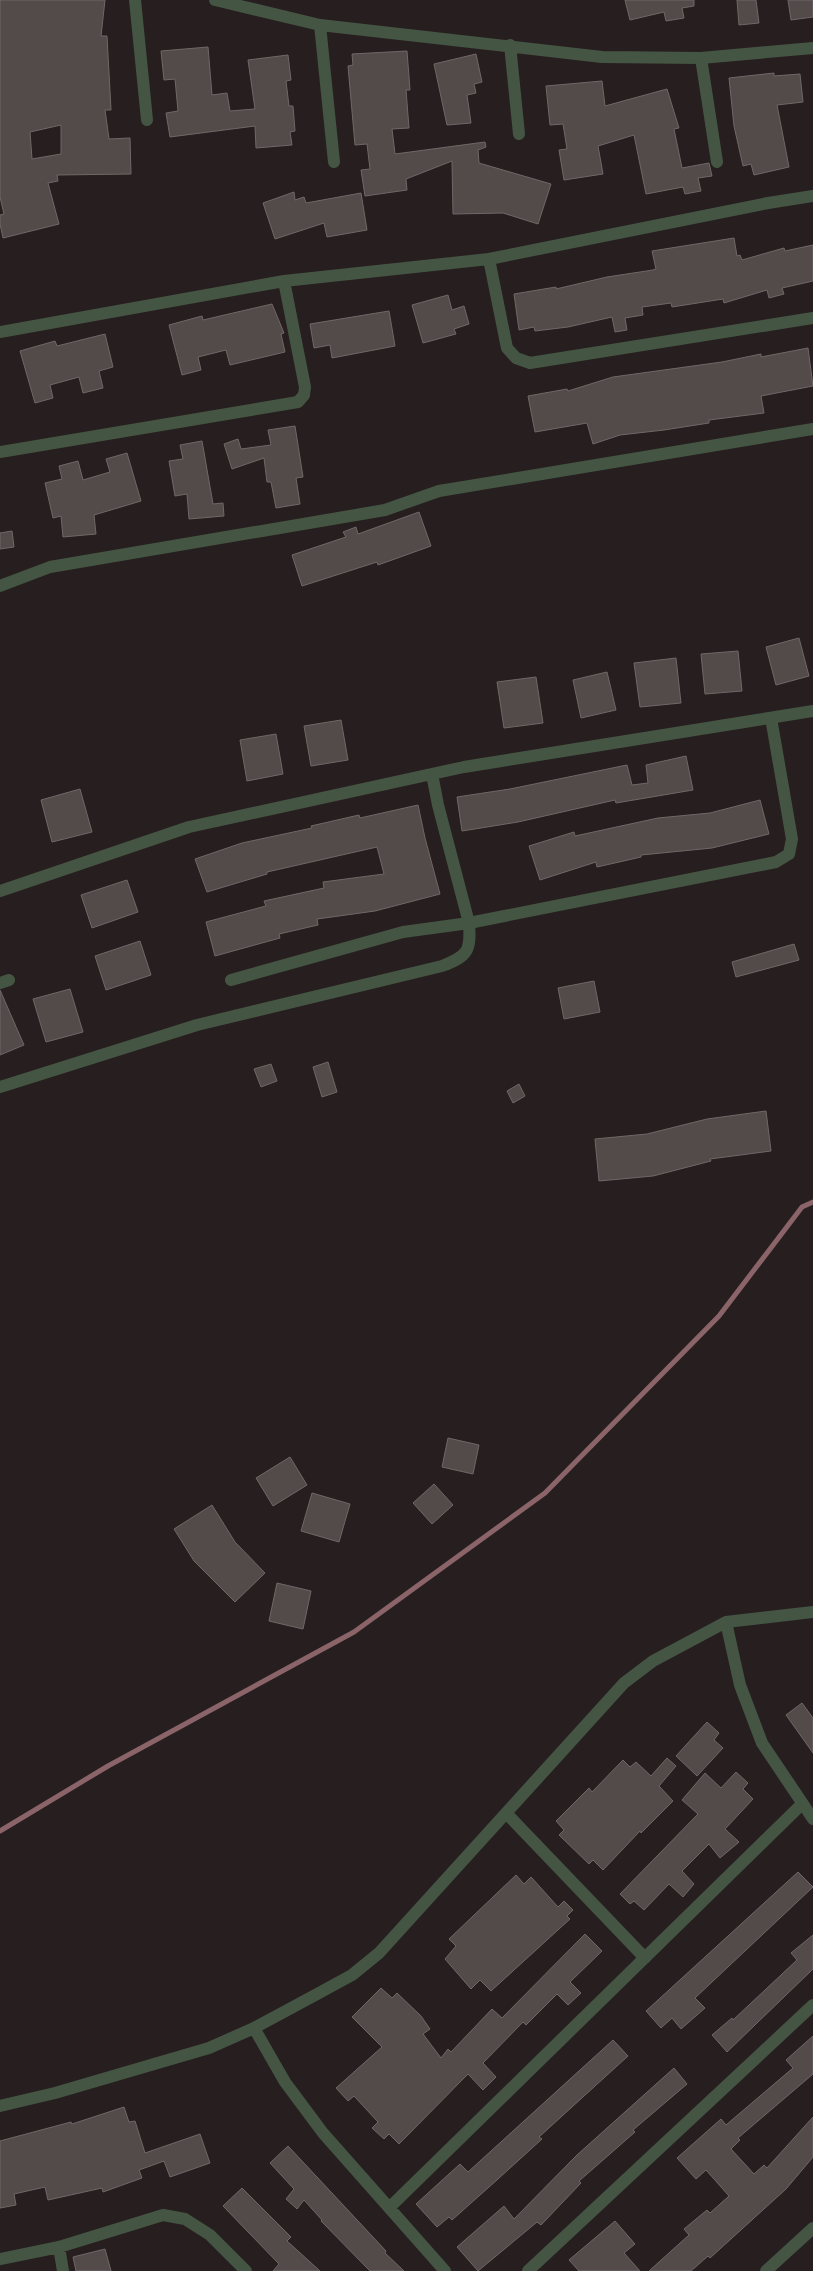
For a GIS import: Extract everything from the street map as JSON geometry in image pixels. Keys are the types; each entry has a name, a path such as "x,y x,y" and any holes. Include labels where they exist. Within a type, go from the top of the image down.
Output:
{"street":[{"path":"135,0 147,120"},
{"path":"215,0 320,25 510,45 602,57 701,58 813,48"},
{"path":"320,25 334,162"},
{"path":"510,45 519,134"},
{"path":"701,58 717,162"},
{"path":"0,332 284,281 490,258 768,203 813,196"},
{"path":"490,258 507,348 516,358 530,362 813,318"},
{"path":"0,452 298,402 304,395 305,386 284,281"},
{"path":"0,586 50,567 385,510 439,491 813,428"},
{"path":"0,891 189,827 464,767 813,711"},
{"path":"231,980 402,932 469,923 776,862 789,854 792,839 771,718"},
{"path":"0,1087 197,1026 442,966 459,960 468,950 469,923 438,805 432,774"},
{"path":"0,2106 55,2093 209,2048 254,2028 352,1975 379,1953 624,1684 653,1661 726,1622 813,1612"},
{"path":"726,1622 740,1685 762,1744 813,1819"},
{"path":"389,2208 802,1804"},
{"path":"506,1814 645,1958"},
{"path":"528,2271 813,2005"},
{"path":"254,2028 285,2082 323,2133 445,2271"},
{"path":"0,2259 59,2247 163,2215 185,2219 210,2235 246,2271"},
{"path":"766,2271 813,2228"},
{"path":"59,2247 63,2271"}],"building":[{"path":"0,0 105,0 101,36 107,36 111,110 105,110 109,139 130,138 131,174 57,175 58,181 48,183 59,224 3,238 0,215 4,214 0,197","holes":["61,125 61,154 32,159 30,132"]},
{"path":"625,0 694,0 694,6 682,8 684,18 666,21 664,12 630,20"},
{"path":"737,0 756,0 759,23 739,25"},
{"path":"788,0 813,0 813,17 791,20"},
{"path":"208,47 212,95 227,93 230,111 255,109 248,60 288,55 291,80 286,81 289,106 293,106 295,131 290,132 292,145 256,148 255,126 170,137 166,113 178,111 175,79 164,80 161,51"},
{"path":"407,51 410,90 406,90 409,128 392,129 395,154 485,142 486,147 478,150 479,163 551,184 538,224 503,213 453,214 452,161 406,179 407,190 365,196 361,170 370,169 367,144 355,145 348,66 353,65 352,54"},
{"path":"476,54 482,82 474,84 476,93 467,95 471,123 447,125 434,64"},
{"path":"774,73 774,76 800,74 803,102 777,105 789,167 754,175 751,164 743,166 734,126 729,78"},
{"path":"602,81 605,106 667,89 679,128 674,129 682,168 709,163 712,176 698,178 701,191 685,194 683,187 646,194 634,135 598,146 603,174 564,180 559,150 567,149 563,124 550,125 546,86"},
{"path":"294,192 295,200 304,197 306,203 361,193 367,230 327,237 324,223 275,239 263,203"},
{"path":"734,238 737,256 740,255 742,260 784,248 785,251 813,245 813,281 782,288 784,294 769,298 767,290 724,303 723,299 672,307 671,303 642,307 643,315 625,318 627,330 615,332 612,317 568,327 535,331 534,327 519,330 514,294 556,287 556,289 607,277 653,270 656,269 652,251"},
{"path":"448,295 452,310 464,306 469,324 454,329 456,334 423,343 412,305"},
{"path":"272,304 284,333 281,334 285,352 230,365 226,350 198,357 201,370 182,375 169,325 202,316 203,320"},
{"path":"389,311 395,346 332,358 330,345 314,348 310,324"},
{"path":"105,334 113,367 99,371 103,388 83,393 79,377 50,385 53,398 35,403 20,351 55,341 57,346"},
{"path":"808,348 813,386 761,396 764,413 709,420 709,423 664,430 620,435 593,444 587,423 535,432 528,396 567,389 568,391 613,377 722,362 761,354 761,357"},
{"path":"295,426 303,477 296,478 300,504 276,508 271,482 267,482 264,458 232,469 224,444 238,439 241,449 271,445 268,430"},
{"path":"202,441 213,504 223,503 224,516 189,519 187,494 175,496 169,461 183,459 180,445"},
{"path":"127,453 141,501 94,515 96,534 63,537 61,516 53,518 45,483 62,479 59,466 78,461 83,480 110,472 106,459"},
{"path":"419,512 431,546 378,565 377,562 302,586 292,555 346,537 343,532 356,527 358,534"},
{"path":"12,531 14,547 0,549 0,533"},
{"path":"799,638 809,676 776,685 766,647"},
{"path":"738,651 742,691 705,694 701,654"},
{"path":"676,658 681,703 640,707 634,663"},
{"path":"607,672 616,710 581,718 573,680"},
{"path":"536,677 543,723 504,728 497,682"},
{"path":"341,720 348,760 311,766 304,726"},
{"path":"276,734 283,774 247,781 240,740"},
{"path":"686,756 693,790 616,803 615,800 518,822 462,831 457,797 510,789 627,765 632,785 648,783 646,765"},
{"path":"80,789 92,832 52,842 41,800"},
{"path":"760,800 769,834 712,848 641,855 641,857 597,867 596,862 540,880 529,846 574,832 575,836 658,818 710,813"},
{"path":"418,805 440,894 375,911 317,919 318,925 279,934 280,938 215,956 206,922 266,906 264,901 324,888 323,882 384,874 377,847 267,872 267,874 207,892 195,859 242,843 312,828 311,826 359,815 360,818"},
{"path":"127,880 138,912 92,928 81,895"},
{"path":"140,941 151,975 106,990 95,956"},
{"path":"794,944 799,960 736,977 732,962"},
{"path":"594,981 600,1012 564,1019 558,988"},
{"path":"70,989 83,1032 46,1042 33,999"},
{"path":"0,990 24,1045 0,1055"},
{"path":"328,1062 337,1092 322,1097 313,1067"},
{"path":"271,1064 277,1081 261,1087 254,1069"},
{"path":"519,1084 525,1096 513,1103 507,1091"},
{"path":"766,1111 771,1151 710,1159 711,1161 653,1176 599,1181 595,1139 647,1134 707,1119"},
{"path":"448,1438 479,1445 473,1474 442,1467"},
{"path":"290,1457 307,1485 273,1506 256,1478"},
{"path":"434,1484 453,1505 432,1524 413,1503"},
{"path":"312,1493 350,1504 339,1542 301,1531"},
{"path":"212,1505 235,1542 265,1573 235,1602 194,1561 174,1529"},
{"path":"277,1583 311,1591 303,1629 269,1621"},
{"path":"802,1703 813,1718 813,1753 786,1715"},
{"path":"707,1722 719,1733 714,1740 723,1748 697,1776 676,1756"},
{"path":"667,1758 676,1766 659,1786 673,1801 641,1833 640,1831 603,1870 593,1860 589,1864 559,1835 564,1830 556,1821 589,1788 592,1792 623,1760 630,1767 636,1762 651,1776"},
{"path":"736,1772 748,1783 743,1789 753,1799 725,1829 739,1842 720,1858 709,1844 682,1871 694,1884 683,1897 669,1884 644,1910 634,1901 630,1904 620,1894 698,1814 682,1800 705,1773 721,1788"},
{"path":"798,1872 813,1887 695,1998 705,2008 681,2029 672,2018 661,2028 646,2011"},
{"path":"516,1875 524,1884 531,1877 558,1907 564,1901 573,1910 567,1916 570,1919 491,1991 480,1980 471,1989 445,1959 456,1946 449,1939"},
{"path":"585,1934 602,1951 570,1982 581,1993 568,2005 557,1994 526,2025 523,2022 483,2063 496,2077 483,2090 468,2074 399,2144 389,2134 384,2139 372,2128 378,2122 354,2096 348,2101 336,2088 382,2047 352,2017 381,1988 392,1998 397,1993 421,2016 430,2029 423,2034 441,2058 448,2049 451,2052 492,2009 502,2018"},
{"path":"813,1935 813,1969 727,2052 712,2035 732,2018 733,2020 797,1960 791,1953"},
{"path":"813,2036 813,2074 738,2138 740,2140 731,2149 754,2174 764,2165 767,2168 813,2117 813,2157 786,2189 710,2258 708,2256 691,2271 649,2271 689,2235 684,2229 707,2210 710,2213 729,2196 706,2170 696,2179 677,2158 721,2119 726,2125 793,2068 786,2060"},
{"path":"613,2040 628,2056 539,2137 542,2139 498,2179 452,2220 449,2217 437,2227 416,2204 460,2164 468,2172"},
{"path":"674,2068 687,2084 633,2130 635,2132 579,2181 581,2183 541,2225 537,2222 478,2271 457,2247 504,2206 514,2219 577,2155"},
{"path":"124,2107 129,2122 135,2121 145,2153 200,2134 210,2163 170,2177 164,2161 139,2170 142,2178 103,2192 102,2188 48,2200 45,2187 14,2194 16,2205 0,2208 0,2141 71,2122 72,2124"},
{"path":"288,2146 386,2251 385,2253 404,2271 370,2271 321,2221 322,2220 304,2200 297,2209 286,2199 294,2189 270,2163"},
{"path":"242,2188 291,2237 287,2241 320,2271 273,2271 279,2264 223,2206"},
{"path":"615,2221 635,2244 624,2253 640,2271 579,2271 569,2260"},
{"path":"105,2249 111,2271 76,2271 73,2257"}],"waterway":[{"path":"0,1831 108,1766 354,1632 545,1493 719,1316 802,1207 813,1202"}]}
